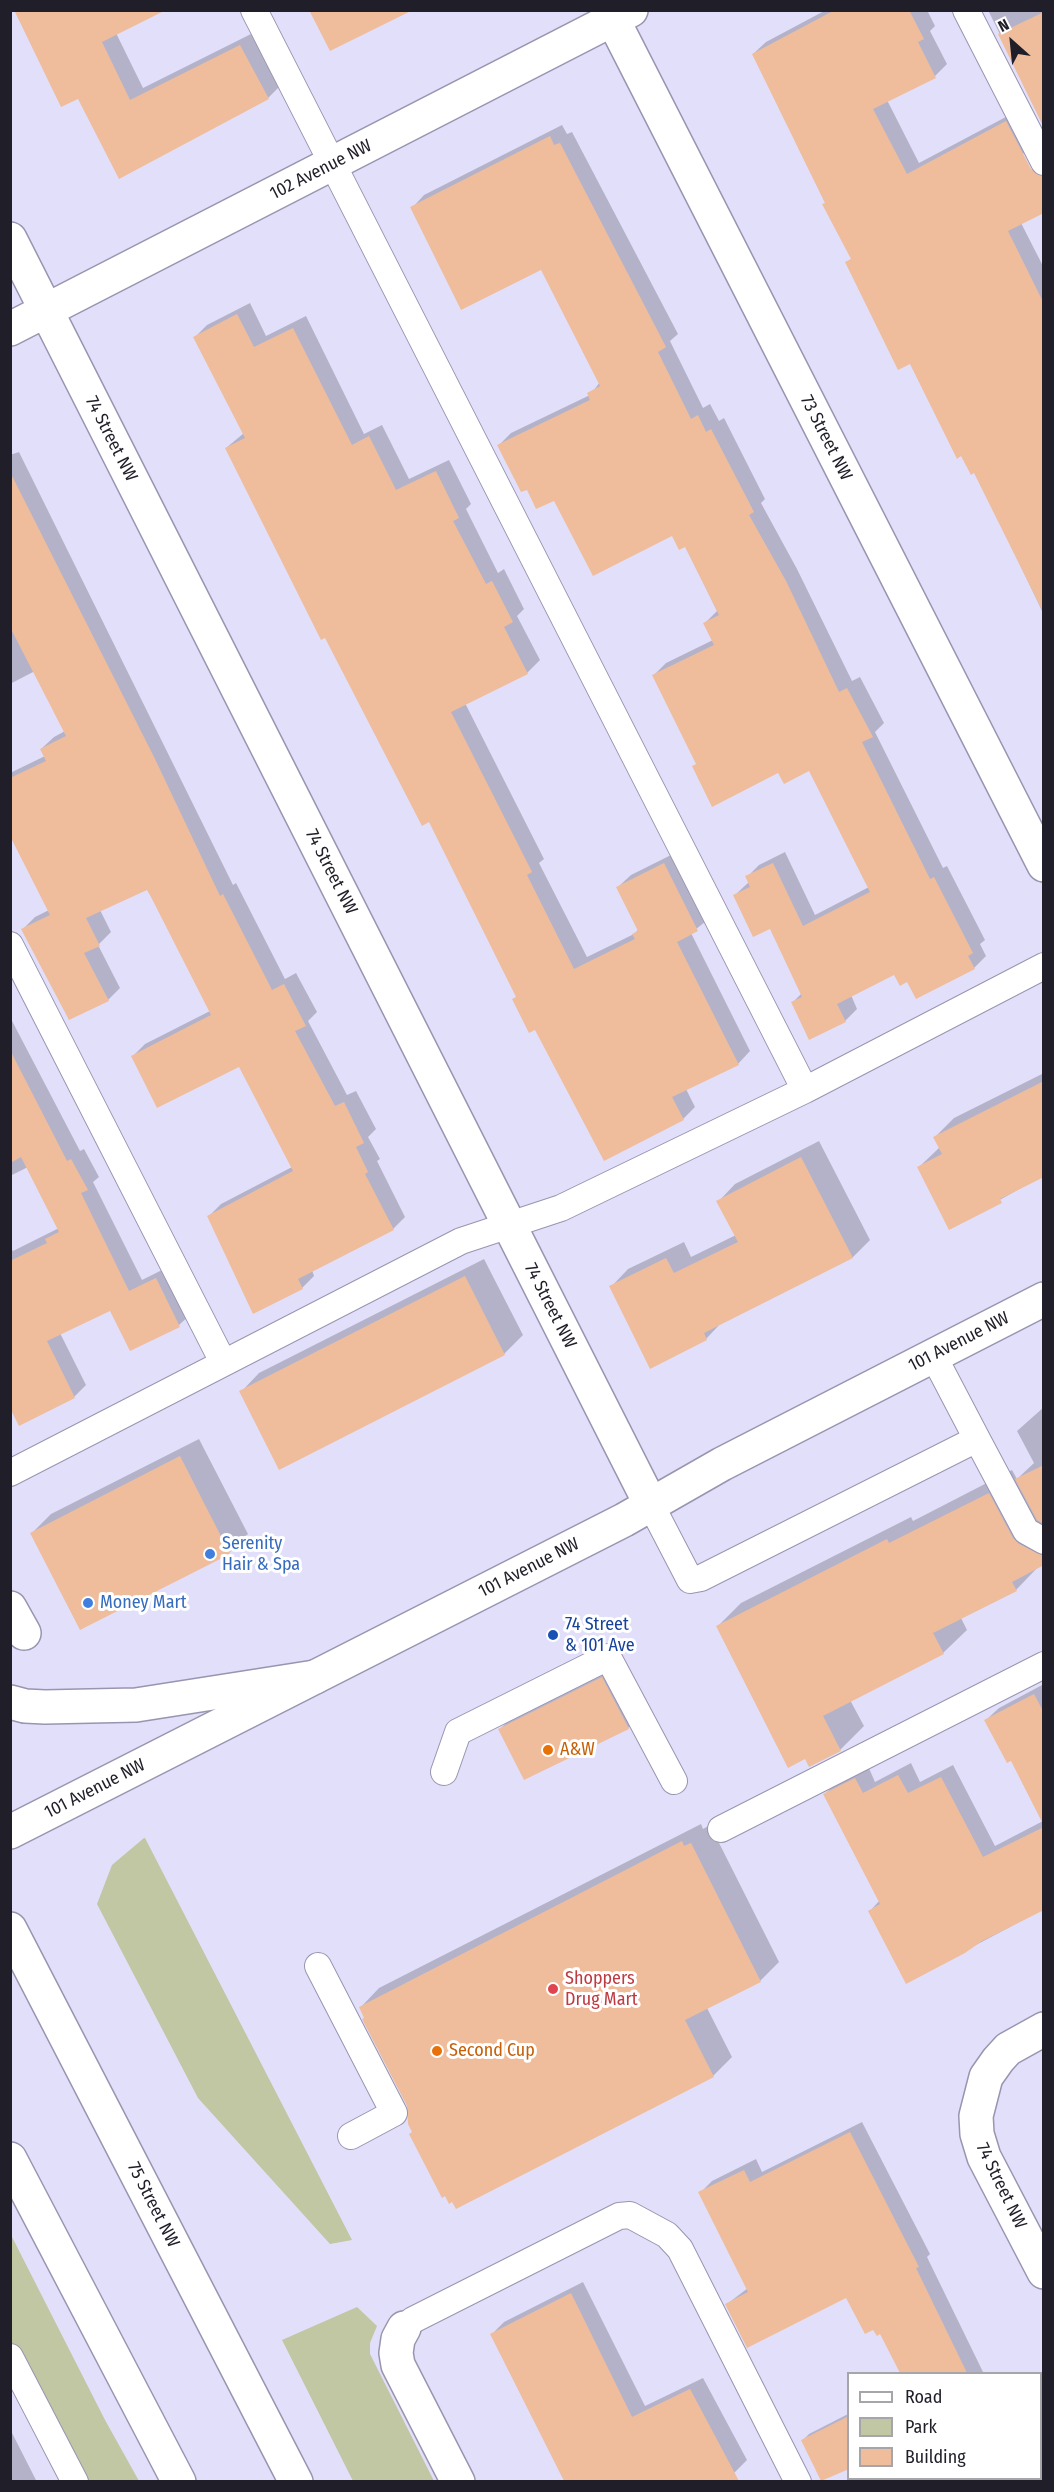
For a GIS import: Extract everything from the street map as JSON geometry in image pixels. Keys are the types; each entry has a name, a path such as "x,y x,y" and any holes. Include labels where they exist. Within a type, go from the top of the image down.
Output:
{"street":[{"name":"102 Avenue NW","path":"10,329 332,165 618,13"},
{"name":"73 Street NW","path":"618,13 1044,865"},
{"name":"74 Street NW","path":"10,239 651,1505"},
{"name":"101 Avenue NW","path":"10,1832 651,1505 722,1464 1044,1299"},
{"path":"10,1702 25,1706 45,1707 136,1705 315,1677"},
{"name":"75 Street NW","path":"10,1929 296,2481"},
{"name":"74 Street NW","path":"1044,2029 1003,2055 986,2077 979,2096 977,2134 984,2157 1044,2272"},
{"path":"10,2159 21,2188 179,2481"},
{"path":"404,2328 398,2339 396,2353 398,2365 458,2481"}],"lane":[{"path":"254,10 804,1090"},
{"path":"966,10 1044,162"},
{"path":"10,945 223,1362"},
{"path":"10,1473 461,1241 561,1208 804,1090 1044,966"},
{"path":"933,1355 1026,1531 1044,1541"},
{"path":"651,1505 690,1580 701,1578 976,1439"},
{"path":"444,1772 458,1732 608,1657 674,1781"},
{"path":"721,1829 1044,1665"},
{"path":"318,1966 394,2113 351,2136"},
{"path":"404,2328 413,2320 619,2216 630,2215 667,2235 680,2249 798,2481"},
{"path":"10,2357 75,2481"}],"green space":[{"path":"144,1838 352,2240 330,2244 198,2098 97,1904 112,1865"},
{"path":"10,2233 105,2420 139,2481 82,2481 11,2343"},
{"path":"357,2307 377,2326 370,2343 370,2354 434,2481 353,2481 282,2340"}],"building":[{"path":"14,10 166,10 102,42 130,100 240,45 269,99 119,179 78,99 61,107"},
{"path":"309,10 413,10 330,51"},
{"path":"835,10 909,10 924,39 918,42 936,78 873,109 907,174 1006,121 1031,169 1044,177 1044,213 1008,231 1044,304 1044,614 974,473 971,475 961,456 957,459 910,364 898,370 845,262 851,259 822,204 825,203 752,54"},
{"path":"1044,12 1044,128 998,34"},
{"path":"550,136 554,145 560,143 666,347 658,352 691,419 698,415 706,432 711,429 754,512 749,515 786,581 839,692 847,688 873,737 862,742 930,879 934,877 973,953 968,956 975,969 916,999 907,982 900,986 894,975 837,1004 846,1022 809,1040 791,1002 802,997 770,929 753,937 733,895 750,887 745,876 773,863 803,926 870,892 809,771 784,784 778,773 712,807 692,766 696,764 652,675 714,645 703,623 719,615 685,547 679,550 672,536 593,576 554,501 536,509 527,490 521,492 497,445 590,400 587,393 600,386 541,270 461,310 410,207"},
{"path":"237,314 254,347 293,328 352,445 369,436 396,490 436,471 459,518 453,521 486,584 492,581 513,622 504,627 528,674 451,712 532,872 527,875 574,969 635,939 632,934 638,931 616,887 664,863 698,931 677,942 739,1065 672,1097 684,1120 604,1161 535,1030 529,1033 512,999 516,997 429,822 422,826 325,638 321,640 225,448 245,438 193,337"},
{"path":"10,472 154,757 220,896 223,894 272,990 284,984 306,1026 295,1031 335,1106 344,1102 364,1143 356,1147 368,1172 365,1174 394,1230 298,1279 303,1289 253,1314 207,1216 293,1171 239,1067 157,1108 131,1056 211,1015 147,890 86,918 100,946 84,953 109,1001 69,1020 21,929 50,915 10,836 10,778 46,761 40,749 66,736 10,627"},
{"path":"10,1050 67,1161 71,1159 88,1190 81,1193 129,1291 156,1278 180,1327 130,1351 110,1311 47,1341 75,1398 19,1426 10,1408 10,1261 47,1243 45,1239 59,1232 21,1157 10,1163"},
{"path":"1044,1081 1044,1177 1000,1199 1002,1203 949,1230 917,1167 942,1154 933,1137"},
{"path":"801,1157 853,1258 704,1333 707,1340 650,1369 609,1286 666,1258 674,1273 738,1242 716,1201"},
{"path":"465,1276 505,1355 279,1470 239,1391"},
{"path":"180,1456 230,1554 80,1630 30,1533"},
{"path":"1044,1465 1044,1524 1037,1520 1015,1479"},
{"path":"989,1493 1013,1538 1019,1544 1044,1556 1044,1565 1012,1582 1017,1591 933,1633 944,1654 823,1716 841,1751 809,1767 805,1759 788,1768 716,1626 887,1539 889,1543"},
{"name":"A&W","path":"602,1677 629,1729 524,1780 498,1729"},
{"path":"1034,1694 1044,1713 1044,1826 1011,1761 1007,1763 984,1720"},
{"path":"898,1775 908,1793 941,1777 983,1857 1044,1827 1044,1910 982,1941 965,1953 906,1984 868,1911 880,1904 823,1794 855,1778 863,1793"},
{"path":"682,1841 684,1846 691,1843 761,1982 685,2020 714,2077 456,2209 452,2202 449,2204 445,2196 442,2198 409,2134 412,2132 408,2124 407,2106 362,2019 364,2018 359,2007"},
{"path":"850,2132 919,2267 916,2268 967,2372 899,2372 880,2334 877,2336 873,2330 865,2334 846,2298 747,2348 725,2304 748,2292 698,2192 744,2170 750,2182"},
{"path":"571,2293 632,2417 690,2389 739,2481 564,2481 490,2334"},
{"path":"847,2417 847,2470 821,2481 801,2440"}],"place":[{"name":"Serenity Hair & Spa","path":"210,1554"},
{"name":"Money Mart","path":"88,1603"},
{"name":"74 Street & 101 Ave","path":"553,1635"},
{"name":"A&W","path":"548,1750"},
{"name":"Shoppers Drug Mart","path":"553,1989"},
{"name":"Second Cup","path":"437,2051"}]}
